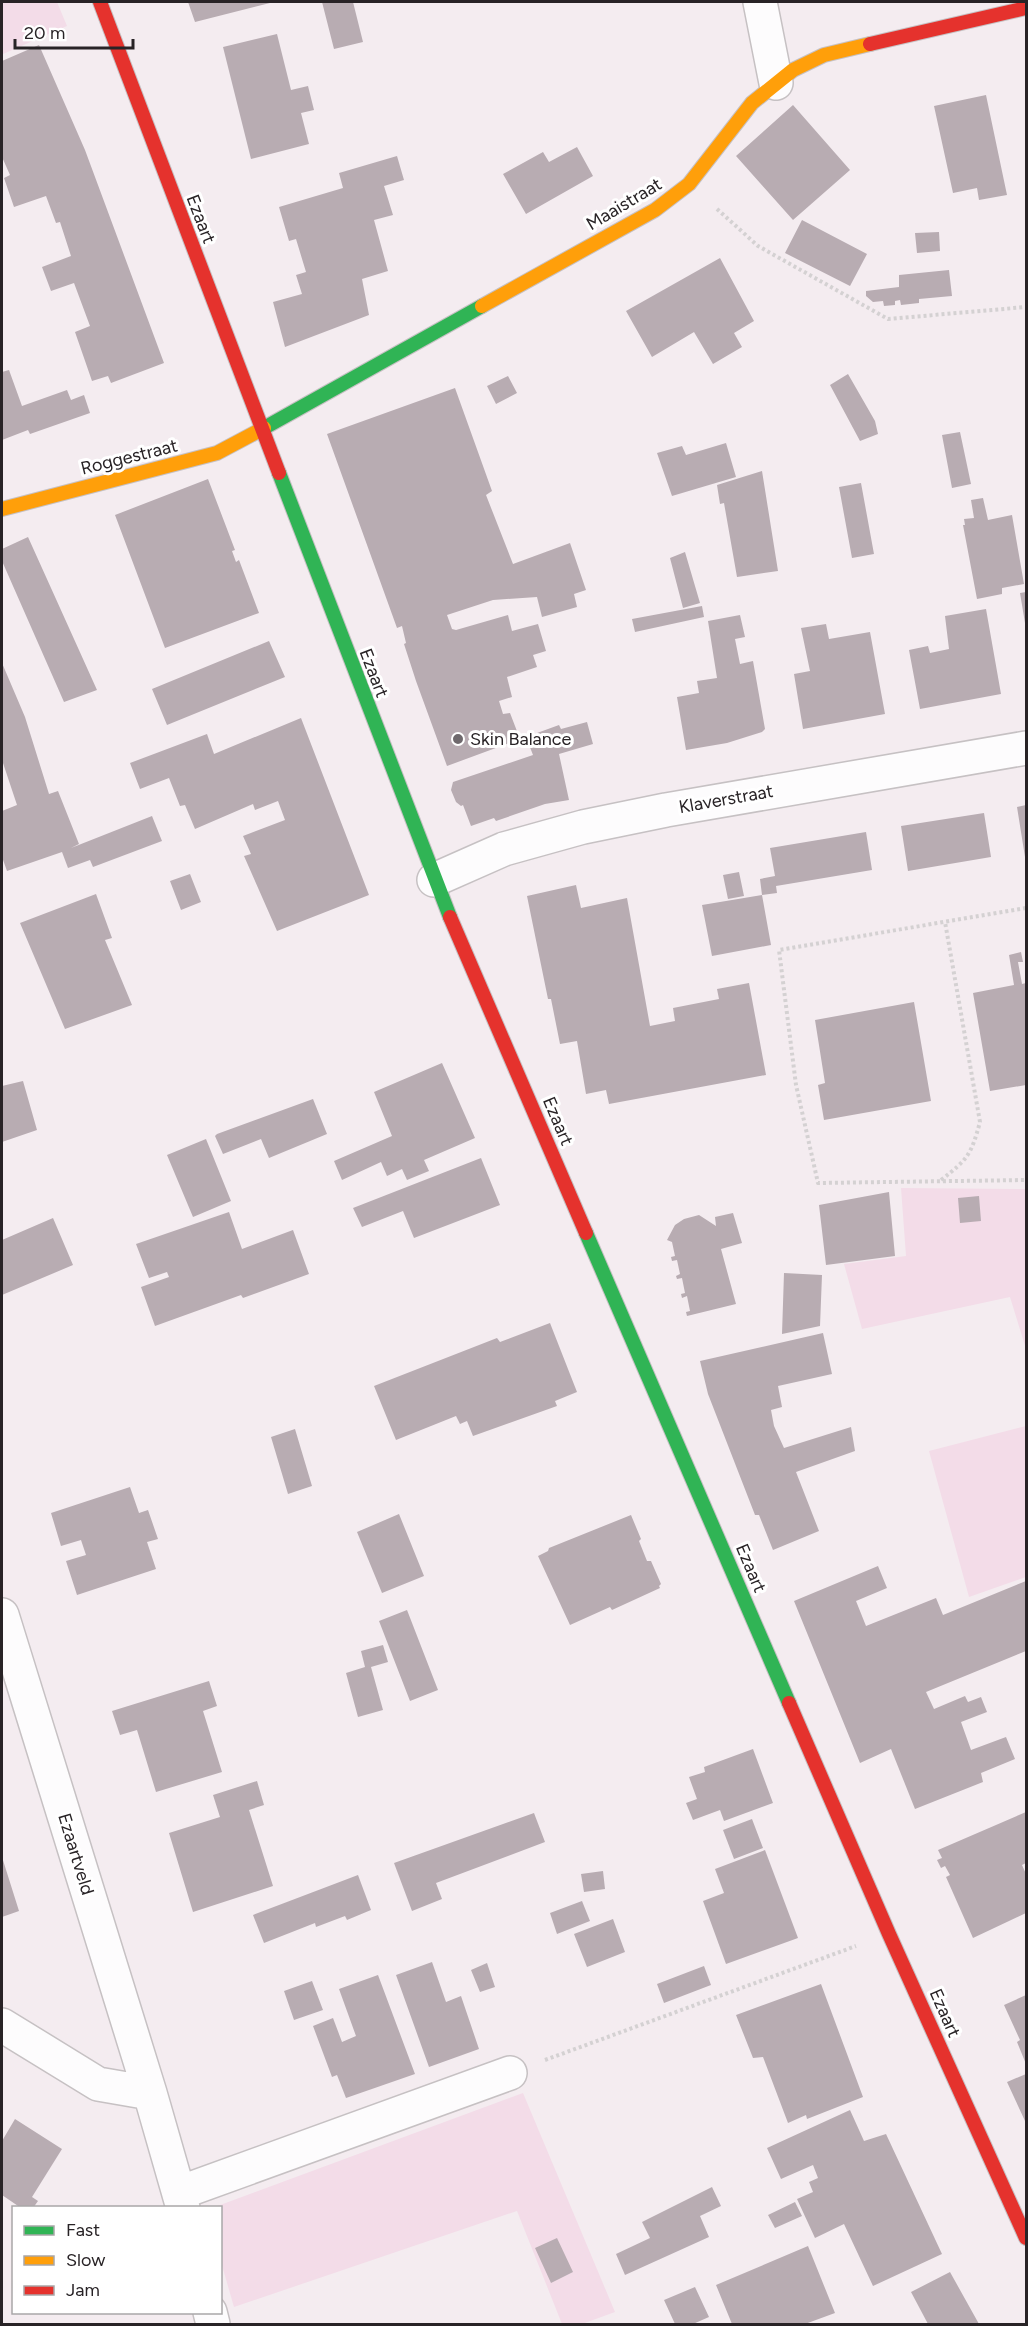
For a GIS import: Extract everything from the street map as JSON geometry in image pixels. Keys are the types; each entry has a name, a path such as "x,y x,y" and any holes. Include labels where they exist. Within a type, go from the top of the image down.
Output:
{"main road":[{"name":"Ezaart","path":"100,2 434,880 889,1934 1026,2238"},
{"name":"Maaistraat","path":"261,429 655,210 689,184 752,103 794,70 824,55 1026,8"},
{"name":"Roggestraat","path":"2,509 217,453 261,429"}],"street":[{"path":"760,2 776,83"},
{"name":"Klaverstraat","path":"434,880 504,849 583,827 666,810 1026,748"},
{"name":"Ezaartveld","path":"2,1615 181,2200 510,2073"},
{"path":"2,2025 98,2084 150,2093"}],"path":[{"path":"689,184 758,246 888,319 1026,307"},
{"path":"1026,908 779,950 796,1085 818,1183 1026,1180"},
{"path":"940,1180 965,1161 974,1147 980,1122 945,922"},
{"path":"510,2073 889,1934"}],"shaded area":[{"path":"2,2 57,2 67,26 3,54"},
{"path":"901,1188 1026,1189 1026,1349 1010,1297 862,1329 844,1264 906,1256"},
{"path":"1026,1426 1026,1577 969,1597 929,1451"},
{"path":"523,2093 615,2312 582,2324 562,2324 517,2211 234,2307 222,2265 222,2206 217,2206"}],"building":[{"path":"188,2 274,2 195,22"},
{"path":"322,2 353,2 363,42 334,49"},
{"path":"277,34 291,90 308,86 314,110 301,113 309,144 251,159 223,47"},
{"path":"39,45 85,150 164,363 111,383 108,376 92,381 75,332 90,326 74,283 51,291 42,267 71,256 60,222 56,223 46,196 14,207 4,178 10,175 2,157 2,61"},
{"path":"986,95 1007,195 979,200 977,188 953,193 934,106"},
{"path":"793,105 850,170 793,220 736,156"},
{"path":"577,147 593,176 526,214 503,174 543,152 549,162"},
{"path":"397,156 404,180 384,186 393,215 374,220 388,271 362,279 369,315 285,347 273,302 302,294 296,275 306,272 296,239 289,241 279,207 343,188 339,173"},
{"path":"802,220 867,254 850,286 785,253"},
{"path":"939,232 940,251 917,253 915,233"},
{"path":"720,258 754,321 734,333 742,347 713,364 694,332 652,357 626,311"},
{"path":"949,270 952,296 919,299 919,303 901,305 900,300 895,301 895,305 884,306 883,301 873,302 866,296 866,291 899,287 899,275"},
{"path":"9,370 22,406 67,390 71,400 84,395 90,413 30,434 28,430 2,440 2,372"},
{"path":"848,374 875,421 878,434 860,441 830,385"},
{"path":"508,376 517,393 496,404 487,386"},
{"path":"455,388 492,491 486,495 513,564 570,543 586,590 574,594 577,607 542,617 537,597 493,600 447,615 452,629 456,630 508,615 512,631 538,624 546,651 533,655 537,667 507,677 512,697 499,701 503,714 510,713 520,739 447,766 404,644 406,643 402,626 397,628 327,434"},
{"path":"960,432 971,484 952,488 942,435"},
{"path":"726,443 736,477 672,496 657,453 682,446 686,455"},
{"path":"762,471 778,571 737,577 724,503 720,504 717,485"},
{"path":"208,479 235,550 232,551 236,562 239,560 259,613 165,648 115,515"},
{"path":"861,483 874,554 852,558 839,487"},
{"path":"983,498 988,520 1012,515 1024,584 1002,588 1002,594 977,599 963,525 965,525 964,519 974,518 971,500"},
{"path":"28,537 97,690 64,702 2,561 2,549"},
{"path":"685,552 700,603 683,608 670,558"},
{"path":"1026,592 1026,623 1025,623 1020,593"},
{"path":"702,606 704,617 635,632 632,619"},
{"path":"986,609 1001,694 920,709 909,650 928,646 930,653 949,649 945,616"},
{"path":"740,615 745,637 735,639 740,664 753,661 765,729 727,743 686,750 677,697 699,693 697,681 717,678 708,621"},
{"path":"826,624 829,639 870,632 885,714 803,729 794,674 810,671 801,628"},
{"path":"269,641 285,677 167,725 152,689"},
{"path":"2,663 25,717 49,794 58,791 79,844 71,848 152,816 162,841 93,867 90,860 68,868 62,852 7,871 2,857 2,811 17,805 2,760"},
{"path":"301,718 369,895 277,931 244,856 251,854 243,836 285,820 278,801 255,810 253,804 195,829 185,805 180,806 169,778 140,789 130,763 207,734 214,754"},
{"path":"587,722 593,744 559,754 569,800 545,804 496,821 494,818 471,826 463,805 456,802 451,790 453,782 533,755 526,737 559,725 561,729"},
{"path":"1026,805 1026,857 1025,857 1017,807"},
{"path":"984,813 991,857 908,871 901,826"},
{"path":"866,832 872,870 776,886 777,893 762,895 760,879 775,876 770,848"},
{"path":"739,872 744,896 728,899 723,875"},
{"path":"190,874 201,902 181,910 170,881"},
{"path":"576,885 581,908 627,898 650,1026 675,1021 673,1008 719,999 717,989 749,983 766,1075 609,1104 606,1090 586,1094 577,1041 560,1044 551,999 548,999 527,896"},
{"path":"96,894 112,938 105,940 132,1005 65,1029 20,923"},
{"path":"762,895 771,945 712,956 702,905"},
{"path":"1021,952 1023,962 1018,962 1022,984 1026,983 1026,1085 990,1091 973,993 1014,985 1009,955"},
{"path":"914,1002 931,1101 824,1120 818,1085 825,1083 815,1020"},
{"path":"442,1063 475,1138 424,1160 429,1171 407,1180 402,1169 387,1176 381,1162 342,1180 334,1161 392,1136 374,1092"},
{"path":"23,1081 37,1130 2,1142 2,1086"},
{"path":"313,1099 327,1134 269,1158 261,1139 223,1154 215,1136 217,1134"},
{"path":"206,1139 231,1201 193,1217 167,1155"},
{"path":"481,1158 500,1205 414,1238 403,1211 362,1227 353,1208"},
{"path":"889,1192 895,1256 826,1265 819,1205"},
{"path":"979,1196 981,1221 960,1223 958,1198"},
{"path":"229,1212 242,1249 293,1230 309,1274 243,1298 241,1295 155,1326 141,1287 169,1277 167,1272 149,1278 136,1244"},
{"path":"733,1213 742,1243 721,1249 736,1304 687,1316 686,1312 690,1311 687,1296 682,1298 681,1294 685,1293 682,1278 677,1279 676,1276 680,1274 677,1260 672,1261 671,1257 675,1256 672,1242 667,1240 675,1225 684,1219 699,1215 716,1226 715,1217"},
{"path":"53,1218 73,1265 2,1295 2,1240"},
{"path":"784,1273 822,1275 820,1326 782,1334"},
{"path":"550,1323 577,1392 555,1401 557,1406 473,1436 467,1421 460,1424 456,1416 396,1440 374,1386 497,1338 500,1342"},
{"path":"823,1333 832,1374 778,1386 782,1407 771,1410 774,1426 784,1448 851,1427 855,1451 796,1472 819,1531 773,1550 759,1515 755,1515 708,1394 700,1361"},
{"path":"295,1429 312,1486 288,1494 271,1437"},
{"path":"130,1487 139,1513 148,1510 158,1539 147,1542 156,1569 77,1595 66,1561 86,1555 81,1540 61,1546 51,1513"},
{"path":"399,1514 424,1576 382,1593 357,1532"},
{"path":"631,1515 647,1561 651,1561 661,1584 660,1588 612,1610 610,1607 570,1625 538,1556 548,1551 549,1548"},
{"path":"878,1566 887,1588 856,1601 866,1626 936,1598 943,1615 1026,1581 1026,1651 926,1692 934,1709 965,1696 968,1702 981,1697 987,1712 961,1722 971,1750 1006,1737 1015,1759 981,1773 983,1782 915,1809 891,1749 860,1763 794,1601"},
{"path":"407,1610 438,1690 410,1701 379,1621"},
{"path":"383,1645 388,1662 371,1667 383,1710 358,1717 346,1673 365,1667 361,1651"},
{"path":"209,1681 217,1706 203,1711 222,1772 156,1792 137,1730 120,1735 112,1711"},
{"path":"753,1749 773,1803 724,1821 720,1810 693,1820 686,1803 697,1799 689,1777 705,1772 704,1767"},
{"path":"257,1781 264,1805 249,1810 273,1886 193,1912 169,1833 220,1817 213,1795"},
{"path":"1026,1812 1026,1863 1022,1865 1026,1874 1026,1913 973,1938 946,1877 950,1875 945,1866 941,1868 937,1860 942,1858 938,1850"},
{"path":"534,1813 545,1842 436,1883 442,1899 412,1911 394,1863"},
{"path":"752,1819 763,1848 734,1859 723,1830"},
{"path":"765,1850 798,1938 726,1964 703,1901 724,1893 715,1869"},
{"path":"2,1857 19,1911 2,1917"},
{"path":"603,1871 605,1889 584,1892 581,1874"},
{"path":"358,1875 371,1910 347,1920 345,1916 316,1927 315,1923 264,1943 253,1915"},
{"path":"582,1901 590,1921 557,1934 550,1913"},
{"path":"613,1919 625,1952 587,1967 574,1934"},
{"path":"432,1962 446,2002 461,1996 479,2049 429,2067 396,1975"},
{"path":"487,1963 495,1987 480,1992 471,1970"},
{"path":"704,1966 711,1985 664,2003 657,1984"},
{"path":"378,1975 415,2074 346,2098 337,2075 332,2077 313,2026 333,2018 342,2042 356,2036 339,1989"},
{"path":"312,1981 323,2010 294,2020 284,1991"},
{"path":"821,1984 863,2097 807,2119 806,2115 788,2123 763,2057 753,2058 736,2015"},
{"path":"1026,1995 1026,2064 1017,2042 1020,2040 1004,2005"},
{"path":"1026,2074 1026,2120 1025,2121 1007,2082"},
{"path":"850,2110 864,2141 886,2134 942,2254 873,2286 844,2224 815,2238 797,2199 813,2192 809,2182 818,2178 813,2165 781,2179 767,2148"},
{"path":"15,2119 62,2149 32,2197 38,2201 34,2206 18,2206 2,2195 2,2141"},
{"path":"712,2187 721,2206 700,2216 709,2237 625,2275 616,2254 650,2238 642,2222"},
{"path":"795,2202 802,2216 775,2228 768,2215"},
{"path":"557,2238 573,2272 551,2283 535,2248"},
{"path":"808,2246 835,2313 805,2324 732,2324 716,2285"},
{"path":"950,2272 979,2324 928,2324 911,2292"},
{"path":"695,2287 709,2317 693,2324 675,2324 664,2300"}],"traffic: fast":[{"path":"264,428 482,306"},
{"path":"279,473 450,917"},
{"path":"586,1233 789,1703"}],"traffic: slow":[{"path":"482,306 655,210 689,184 752,103 793,70 824,55 870,44"},
{"path":"2,509 217,453 264,428"}],"traffic: jam":[{"path":"100,2 279,473"},
{"path":"870,44 1026,8"},
{"path":"450,917 586,1233"},
{"path":"789,1703 889,1934 1026,2238"}],"place":[{"name":"Skin Balance","path":"458,739"}]}
